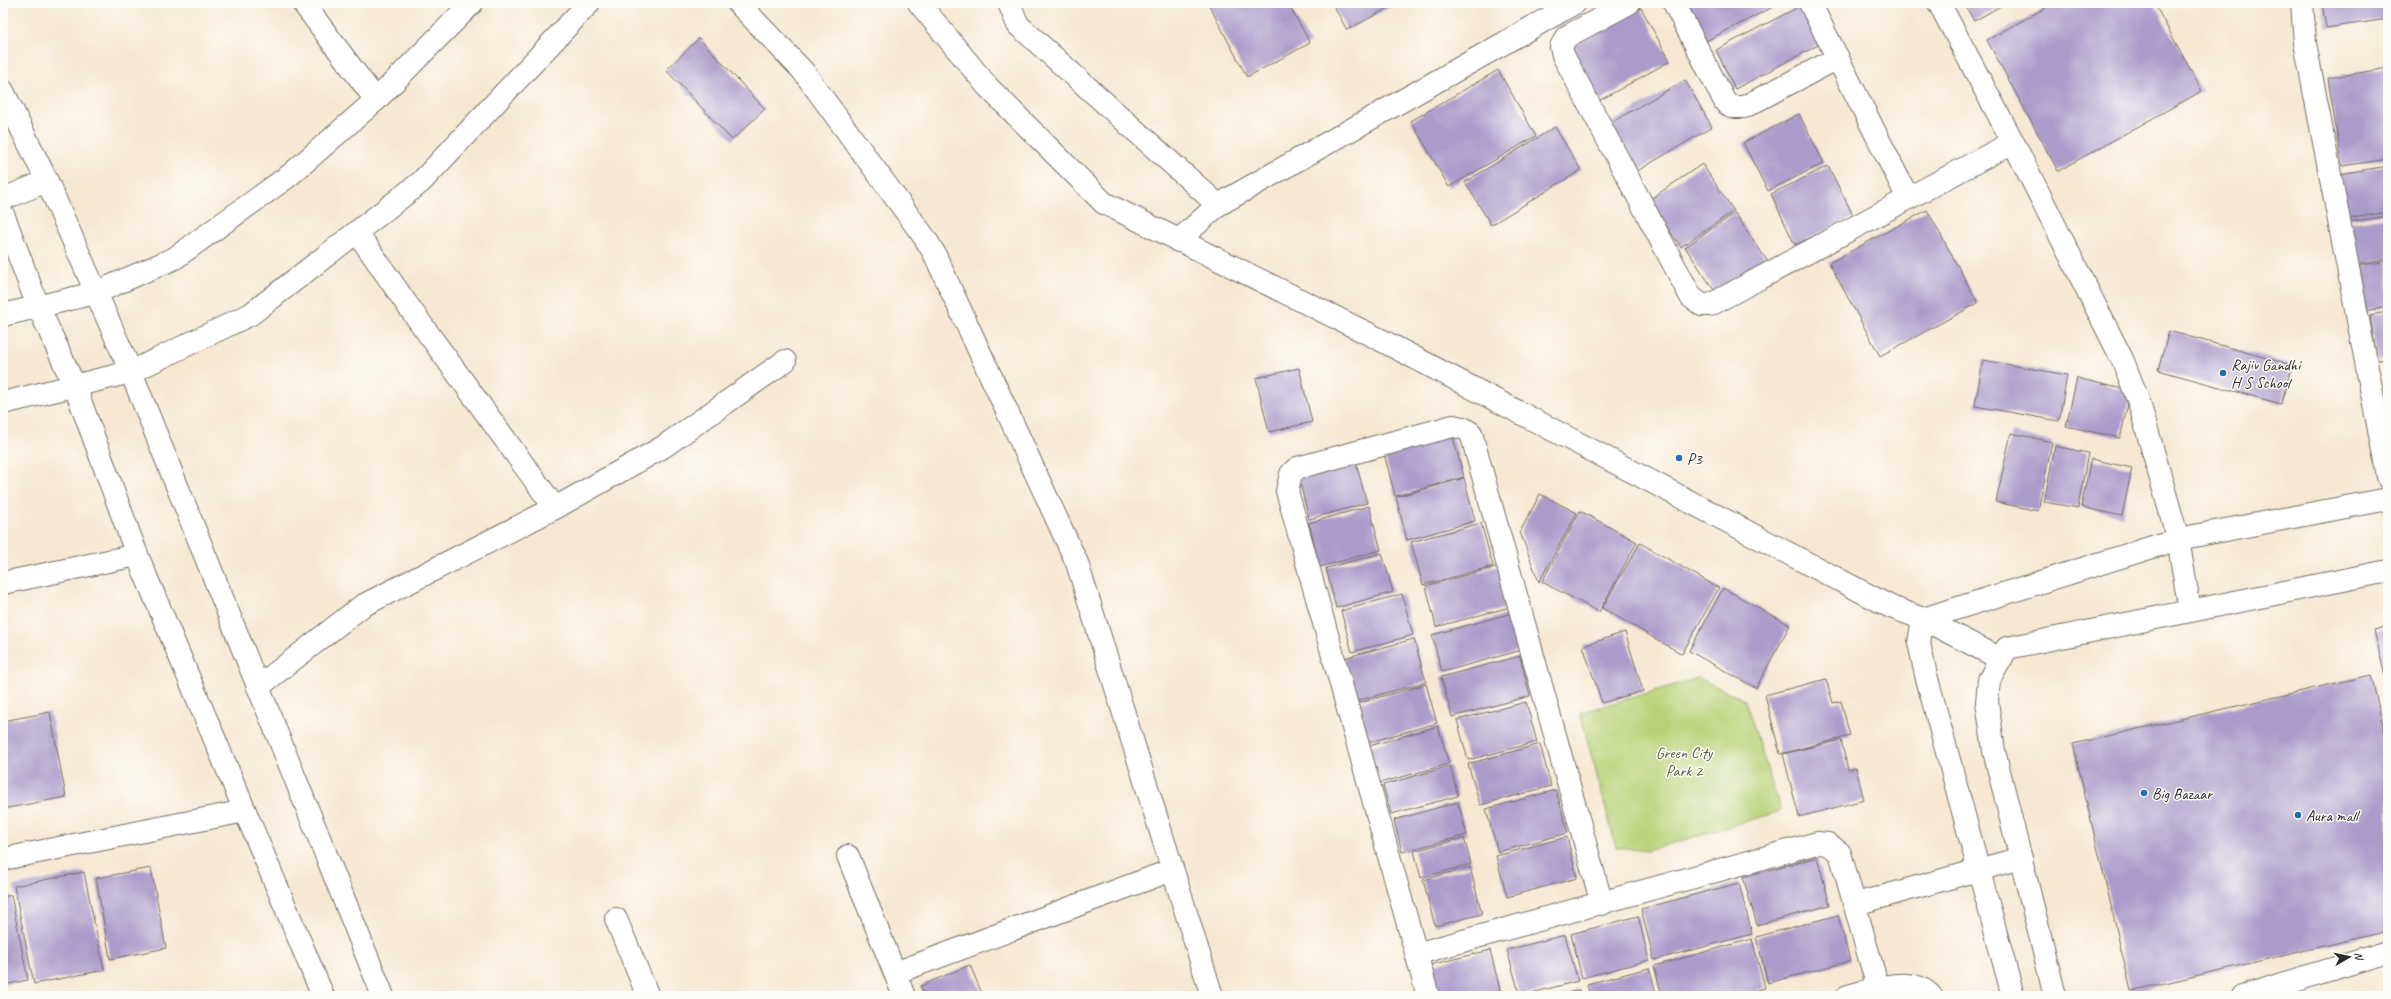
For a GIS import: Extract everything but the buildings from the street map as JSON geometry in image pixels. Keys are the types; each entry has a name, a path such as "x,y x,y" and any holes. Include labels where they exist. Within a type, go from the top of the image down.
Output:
{"street":[{"path":"303,3 376,100"},
{"path":"3,315 94,293 175,258 290,175 376,100 472,3"},
{"path":"3,403 75,387 131,372 251,314 421,182 589,3"},
{"path":"738,3 803,71 925,238 934,253 1077,563 1212,996"},
{"path":"919,3 988,86 1104,203 1178,241 1379,339 1891,607 1922,619 2001,659"},
{"path":"1009,3 1018,25 1218,205"},
{"path":"1178,241 1218,205 1575,3"},
{"path":"1629,3 1566,37 1561,47 1567,62 1691,297 1696,303 1702,306 1710,305 2013,142"},
{"path":"1674,3 1725,102 1732,107 1744,107 1838,58"},
{"path":"1810,3 1908,198"},
{"path":"1939,3 2013,142 2123,361 2139,402 2178,539 2190,611"},
{"path":"2302,3 2305,43 2388,477"},
{"path":"3,91 47,181 94,293 131,372 383,996"},
{"path":"3,199 47,181"},
{"path":"3,214 38,306 75,387 137,555 323,996"},
{"path":"357,232 406,303 555,508"},
{"path":"258,687 362,606 555,508 663,447 785,361"},
{"path":"1428,996 1287,491 1291,474 1297,468 1453,426 1463,428 1471,433 1602,904"},
{"path":"1922,619 2178,539 2388,499"},
{"path":"3,583 137,555"},
{"path":"2055,996 1994,750 1986,702 1989,680 2007,648 2388,571"},
{"path":"1922,619 1919,643 1926,675 2013,996"},
{"path":"3,859 245,811"},
{"path":"1416,954 1602,904 1817,843 1828,844 1840,853 1856,904 1878,988"},
{"path":"848,856 904,996"},
{"path":"1856,904 2021,858"},
{"path":"895,973 1172,870"},
{"path":"616,919 648,996"},
{"path":"2243,996 2388,952"},
{"path":"1848,996 1878,988 1917,986 1931,996"}],"green space":[{"name":"Green City Park 2","path":"1698,678 1745,700 1781,811 1647,851 1616,847 1580,713"}],"place":[{"name":"Rajiv Gandhi H S School","path":"2223,373"},
{"name":"P3","path":"1679,458"},
{"name":"Big Bazaar","path":"2144,793"},
{"name":"Aura mall","path":"2298,815"}]}
